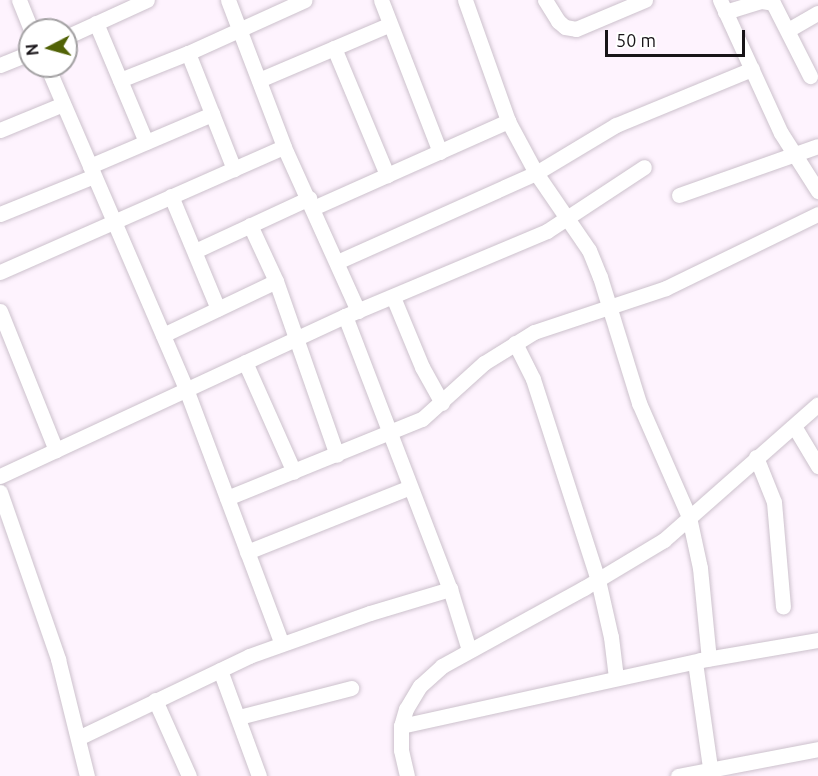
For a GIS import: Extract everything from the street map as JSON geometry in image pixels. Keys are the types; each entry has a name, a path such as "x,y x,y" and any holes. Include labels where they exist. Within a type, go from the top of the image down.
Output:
{"street":[{"path":"19,0 27,18"},
{"path":"78,31 147,0"},
{"path":"228,0 284,147 337,262 389,434 450,589 469,650"},
{"path":"120,80 188,53 305,0"},
{"path":"381,0 440,152"},
{"path":"465,0 508,122 536,173 589,250 639,403 689,517 700,568 702,660 710,768"},
{"path":"545,0 558,21 566,27 576,29 645,0"},
{"path":"810,76 773,3 762,1 722,6 794,154 818,191"},
{"path":"788,30 818,13"},
{"path":"96,23 146,142"},
{"path":"259,80 390,24"},
{"path":"334,48 387,175"},
{"path":"188,53 234,169"},
{"path":"0,65 18,57"},
{"path":"337,262 536,173 616,125 752,69"},
{"path":"51,78 186,389 282,644"},
{"path":"0,130 63,104"},
{"path":"0,214 92,171 146,142 212,114"},
{"path":"195,251 250,225 387,175 508,122"},
{"path":"679,195 818,146"},
{"path":"0,272 284,147"},
{"path":"0,476 351,313 512,247 568,218 644,167"},
{"path":"171,196 218,309"},
{"path":"227,498 422,419 484,363 534,332 666,288 818,214"},
{"path":"250,225 276,281 337,455"},
{"path":"163,335 276,281"},
{"path":"393,297 422,367 442,403"},
{"path":"0,311 6,341 56,450"},
{"path":"515,343 533,379 598,580 611,637 616,678"},
{"path":"245,362 294,472"},
{"path":"407,776 401,750 401,726 406,708 420,687 442,666 598,580 664,540 818,404"},
{"path":"794,426 818,466"},
{"path":"756,457 774,502 783,608"},
{"path":"247,552 410,487"},
{"path":"0,492 58,659 87,776"},
{"path":"78,738 220,670 282,644 450,589"},
{"path":"401,726 702,660 818,640"},
{"path":"220,670 239,717 254,774"},
{"path":"239,717 351,688"},
{"path":"155,700 189,776"},
{"path":"678,776 818,749"}]}
